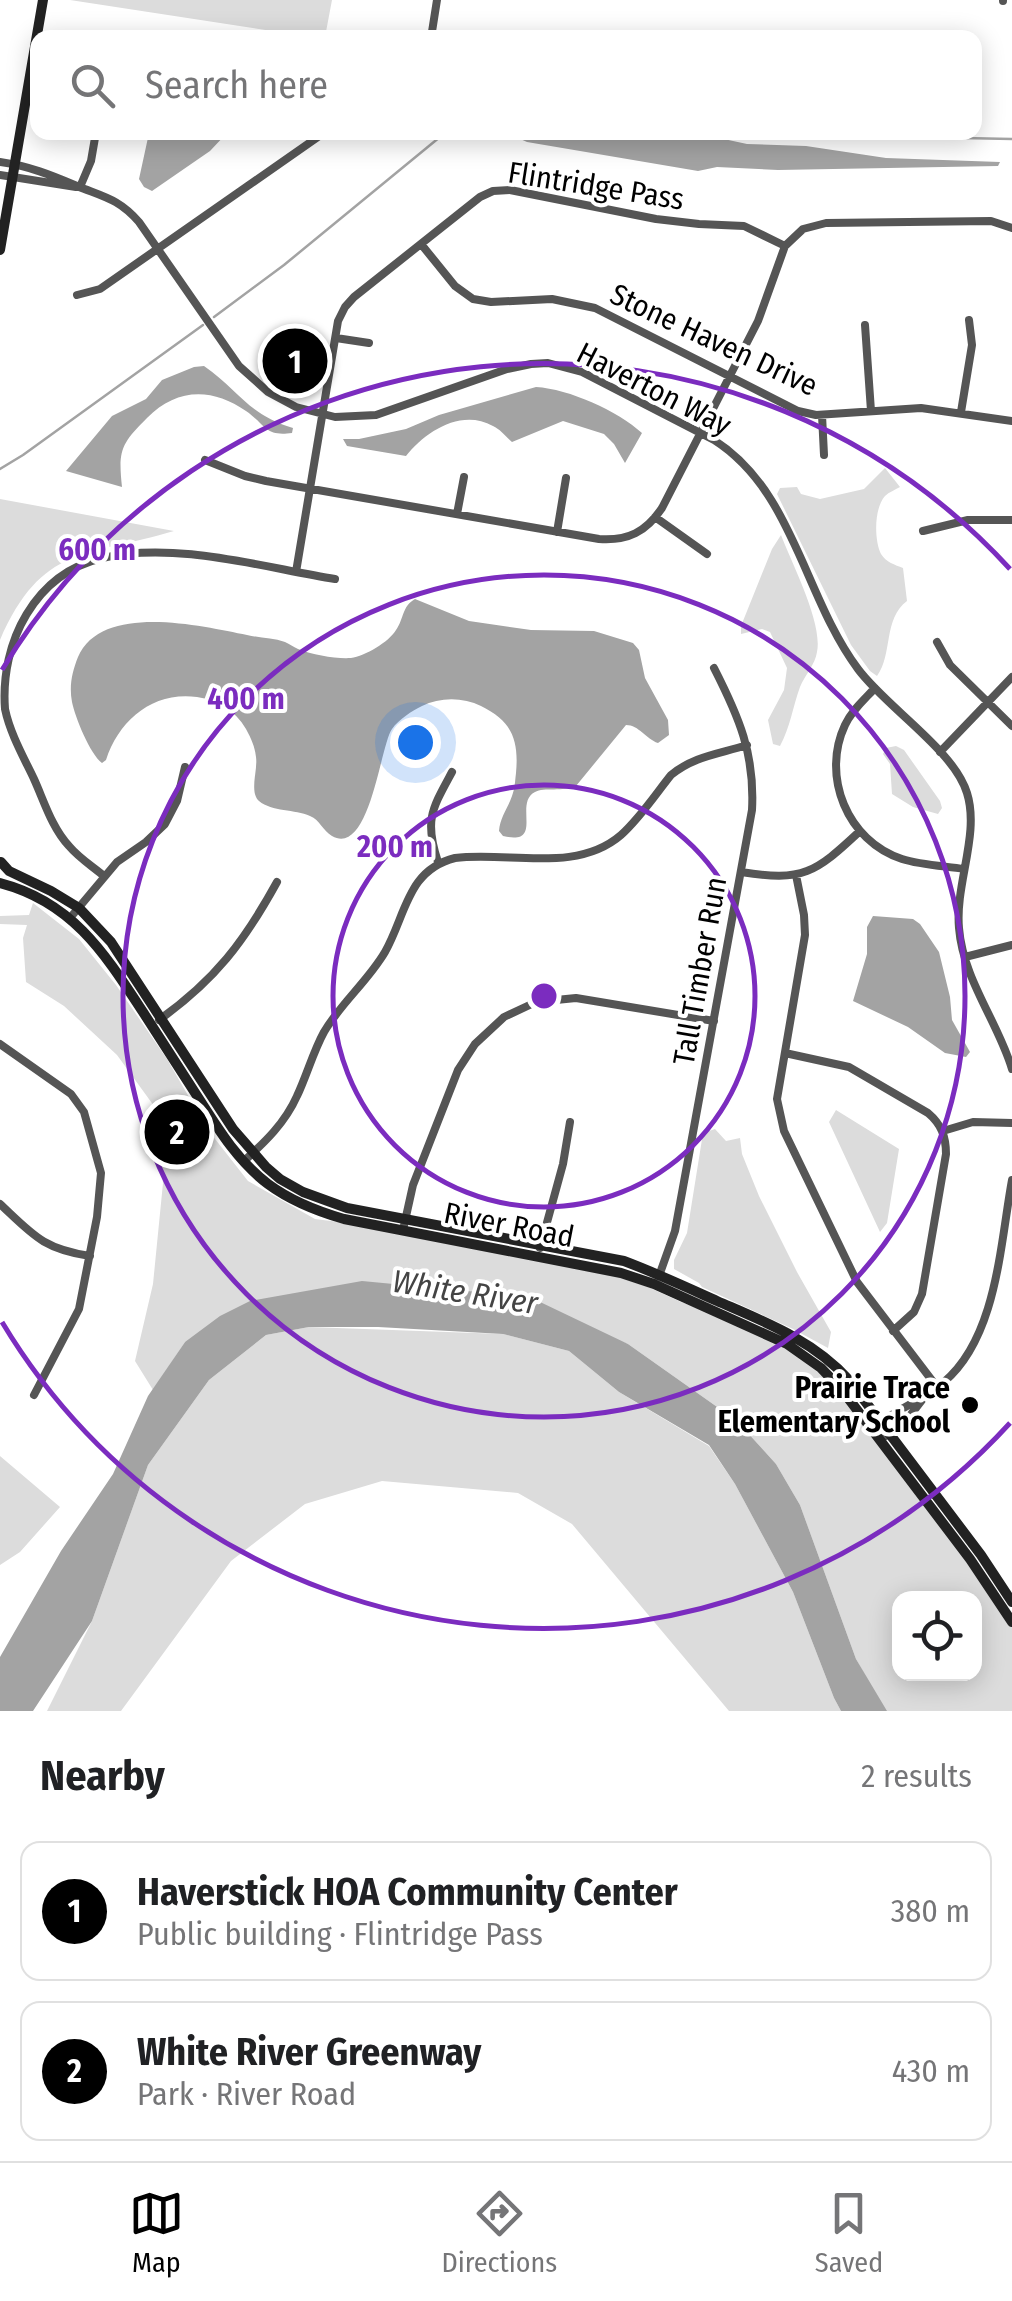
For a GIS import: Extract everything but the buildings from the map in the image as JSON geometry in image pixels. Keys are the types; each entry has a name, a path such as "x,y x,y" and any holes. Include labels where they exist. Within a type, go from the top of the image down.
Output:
{"main road":[{"path":"38,30 43,0"},
{"path":"0,250 30,76"},
{"path":"0,851 0,864"},
{"name":"River Road","path":"0,864 78,908 111,942 265,1182 299,1203 344,1219 404,1224 540,1250 657,1280 798,1351 831,1377 876,1425 1012,1622"},
{"name":"River Road","path":"0,883 46,902 98,945 221,1134 248,1157"},
{"name":"River Road","path":"885,1437 981,1555 1012,1602"}],"street":[{"path":"432,30 434,0"},
{"path":"80,188 95,140"},
{"path":"77,295 100,289 313,140"},
{"name":"Haverton Way","path":"0,162 30,166 80,188"},
{"name":"Haverton Way","path":"0,176 80,188 104,195 125,208 139,222 231,355 261,387 284,402 351,418 376,415 507,369 548,363 582,372 730,451 764,489 859,670 960,776 970,802 958,914 965,957 1012,1069"},
{"name":"Flintridge Pass","path":"296,572 340,316 348,304 480,197 506,190 667,221 744,226 786,246"},
{"path":"204,460 253,478 557,532 622,539 638,533 655,517 758,321 786,246 802,229 826,223 992,221 1012,228"},
{"name":"Stone Haven Drive","path":"422,244 458,290 474,299 583,304 798,411 822,414 921,408 1012,421"},
{"path":"961,412 972,346 969,320"},
{"path":"865,325 872,411"},
{"path":"336,338 370,343"},
{"path":"822,414 824,455"},
{"path":"458,514 464,477"},
{"path":"557,532 566,478"},
{"path":"655,517 707,554"},
{"path":"923,530 968,520 1012,520"},
{"path":"104,876 76,854 59,833 8,718 3,685 6,655 28,607 45,588 73,568 145,551 175,552 335,579"},
{"path":"937,642 950,664 1012,726"},
{"name":"Tall Timber Run","path":"657,1280 675,1231 752,794 740,721 714,668"},
{"path":"940,752 1012,676"},
{"path":"875,688 844,727 836,753 839,794 860,831 874,845 902,859 964,869"},
{"path":"248,1157 285,1119 322,1035 385,952 424,873 438,862 467,856 569,857 588,853 618,838 671,775 686,764 747,746"},
{"path":"70,918 117,862 165,824 177,802 184,767"},
{"path":"438,862 429,831 431,816 452,772"},
{"path":"741,872 776,878 796,875 831,858 860,831"},
{"path":"796,875 804,935 777,1099 784,1131 856,1282 937,1387"},
{"path":"151,1026 190,997 238,947 277,882"},
{"path":"965,957 1012,945"},
{"path":"404,1224 413,1185 463,1061 484,1033 504,1017 536,1002 568,998 714,1021"},
{"path":"0,1044 71,1094 84,1112 101,1173 98,1216 79,1309 34,1395"},
{"path":"785,1053 837,1063 862,1073 928,1113 943,1131 946,1154 922,1294 914,1312 893,1330"},
{"path":"540,1250 570,1122"},
{"path":"943,1131 974,1122 1012,1122"},
{"path":"885,1437 958,1368 982,1329 990,1307 1012,1180"},
{"path":"0,1204 42,1242 90,1256"},
{"path":"876,1425 925,1397"}],"shaded area":[{"path":"70,0 332,0 326,30 266,30"},
{"path":"885,468 900,487 881,501 877,541 883,557 903,568 907,601 894,617 877,676 851,645 777,494 780,488 797,487 801,494 820,499 864,489"},
{"path":"0,499 174,531 91,552 50,570 16,609 0,640"},
{"path":"781,535 811,610 818,640 816,657 800,687 780,746 773,744 768,720 784,690 787,668 770,632 762,629 741,634 741,626"},
{"path":"896,746 904,750 940,801 942,808 938,814 913,807 892,794 890,764 883,754 886,748"},
{"path":"33,903 79,939 116,985 167,1059 208,1130 248,1181 315,1219 403,1230 583,1265 761,1332 821,1368 1012,1621 1012,1711 885,1711 856,1659 800,1505 776,1464 737,1421 628,1344 488,1293 185,1342 153,1390 135,1361 153,1284 163,1183 154,1106 117,1055 64,1006 26,982 23,938 27,925 0,924 0,916 29,915"},
{"path":"836,1110 899,1149 887,1223 880,1232 829,1122"},
{"path":"715,1129 726,1141 740,1138 742,1154 759,1196 831,1332 828,1348 702,1287 674,1269 674,1260 687,1233 703,1133"},
{"path":"309,1327 503,1334 569,1351 619,1392 709,1446 735,1484 793,1592 841,1711 729,1711 572,1524 518,1493 382,1481 305,1504 231,1561 121,1711 47,1711 92,1621 148,1465 209,1380 266,1335"},
{"path":"0,1456 60,1507 20,1552 0,1565"}],"water":[{"path":"147,140 220,140 152,191 139,179"},
{"path":"523,140 728,140 886,158 1000,162 998,166 778,170 717,167 698,171"},
{"path":"204,366 265,416 293,428 292,433 271,431 246,411 220,398 182,396 158,408 127,442 121,456 122,487 66,471 112,416 146,399 162,380"},
{"path":"536,387 592,402 642,433 625,463 604,434 563,421 512,442 496,427 481,421 456,421 433,431 406,456 347,446 343,439 406,429 439,415"},
{"path":"415,599 469,621 531,630 594,631 633,643 639,650 645,678 668,720 669,735 658,743 626,725 576,786 539,791 529,797 523,835 503,836 500,826 516,773 511,733 500,718 474,703 452,699 429,703 392,729 365,816 356,831 345,838 332,836 310,816 259,801 251,739 237,716 219,703 181,696 152,704 129,721 102,763 76,717 71,690 78,657 90,640 108,629 130,623 180,624 280,641 317,655 351,658 393,635"},
{"path":"873,916 913,919 939,952 952,1020 970,1052 966,1057 945,1053 908,1027 853,1001 867,954 867,927"},
{"name":"White River","path":"362,1281 538,1301 628,1344 737,1421 776,1464 800,1505 856,1659 887,1711 841,1711 793,1592 735,1484 709,1445 619,1392 569,1351 503,1334 309,1327 266,1335 209,1380 148,1465 92,1621 33,1711 0,1711 0,1657 61,1551 113,1474 148,1396 185,1342 220,1316 250,1301"}],"waterway":[{"path":"982,138 1012,139"},
{"path":"214,317 436,140"},
{"path":"0,469 203,325"}],"place":[{"name":"Haverstick HOA Community Center","path":"295,361"},
{"name":"White River Greenway","path":"177,1132"},
{"name":"Prairie Trace Elementary School","path":"970,1405"}]}
